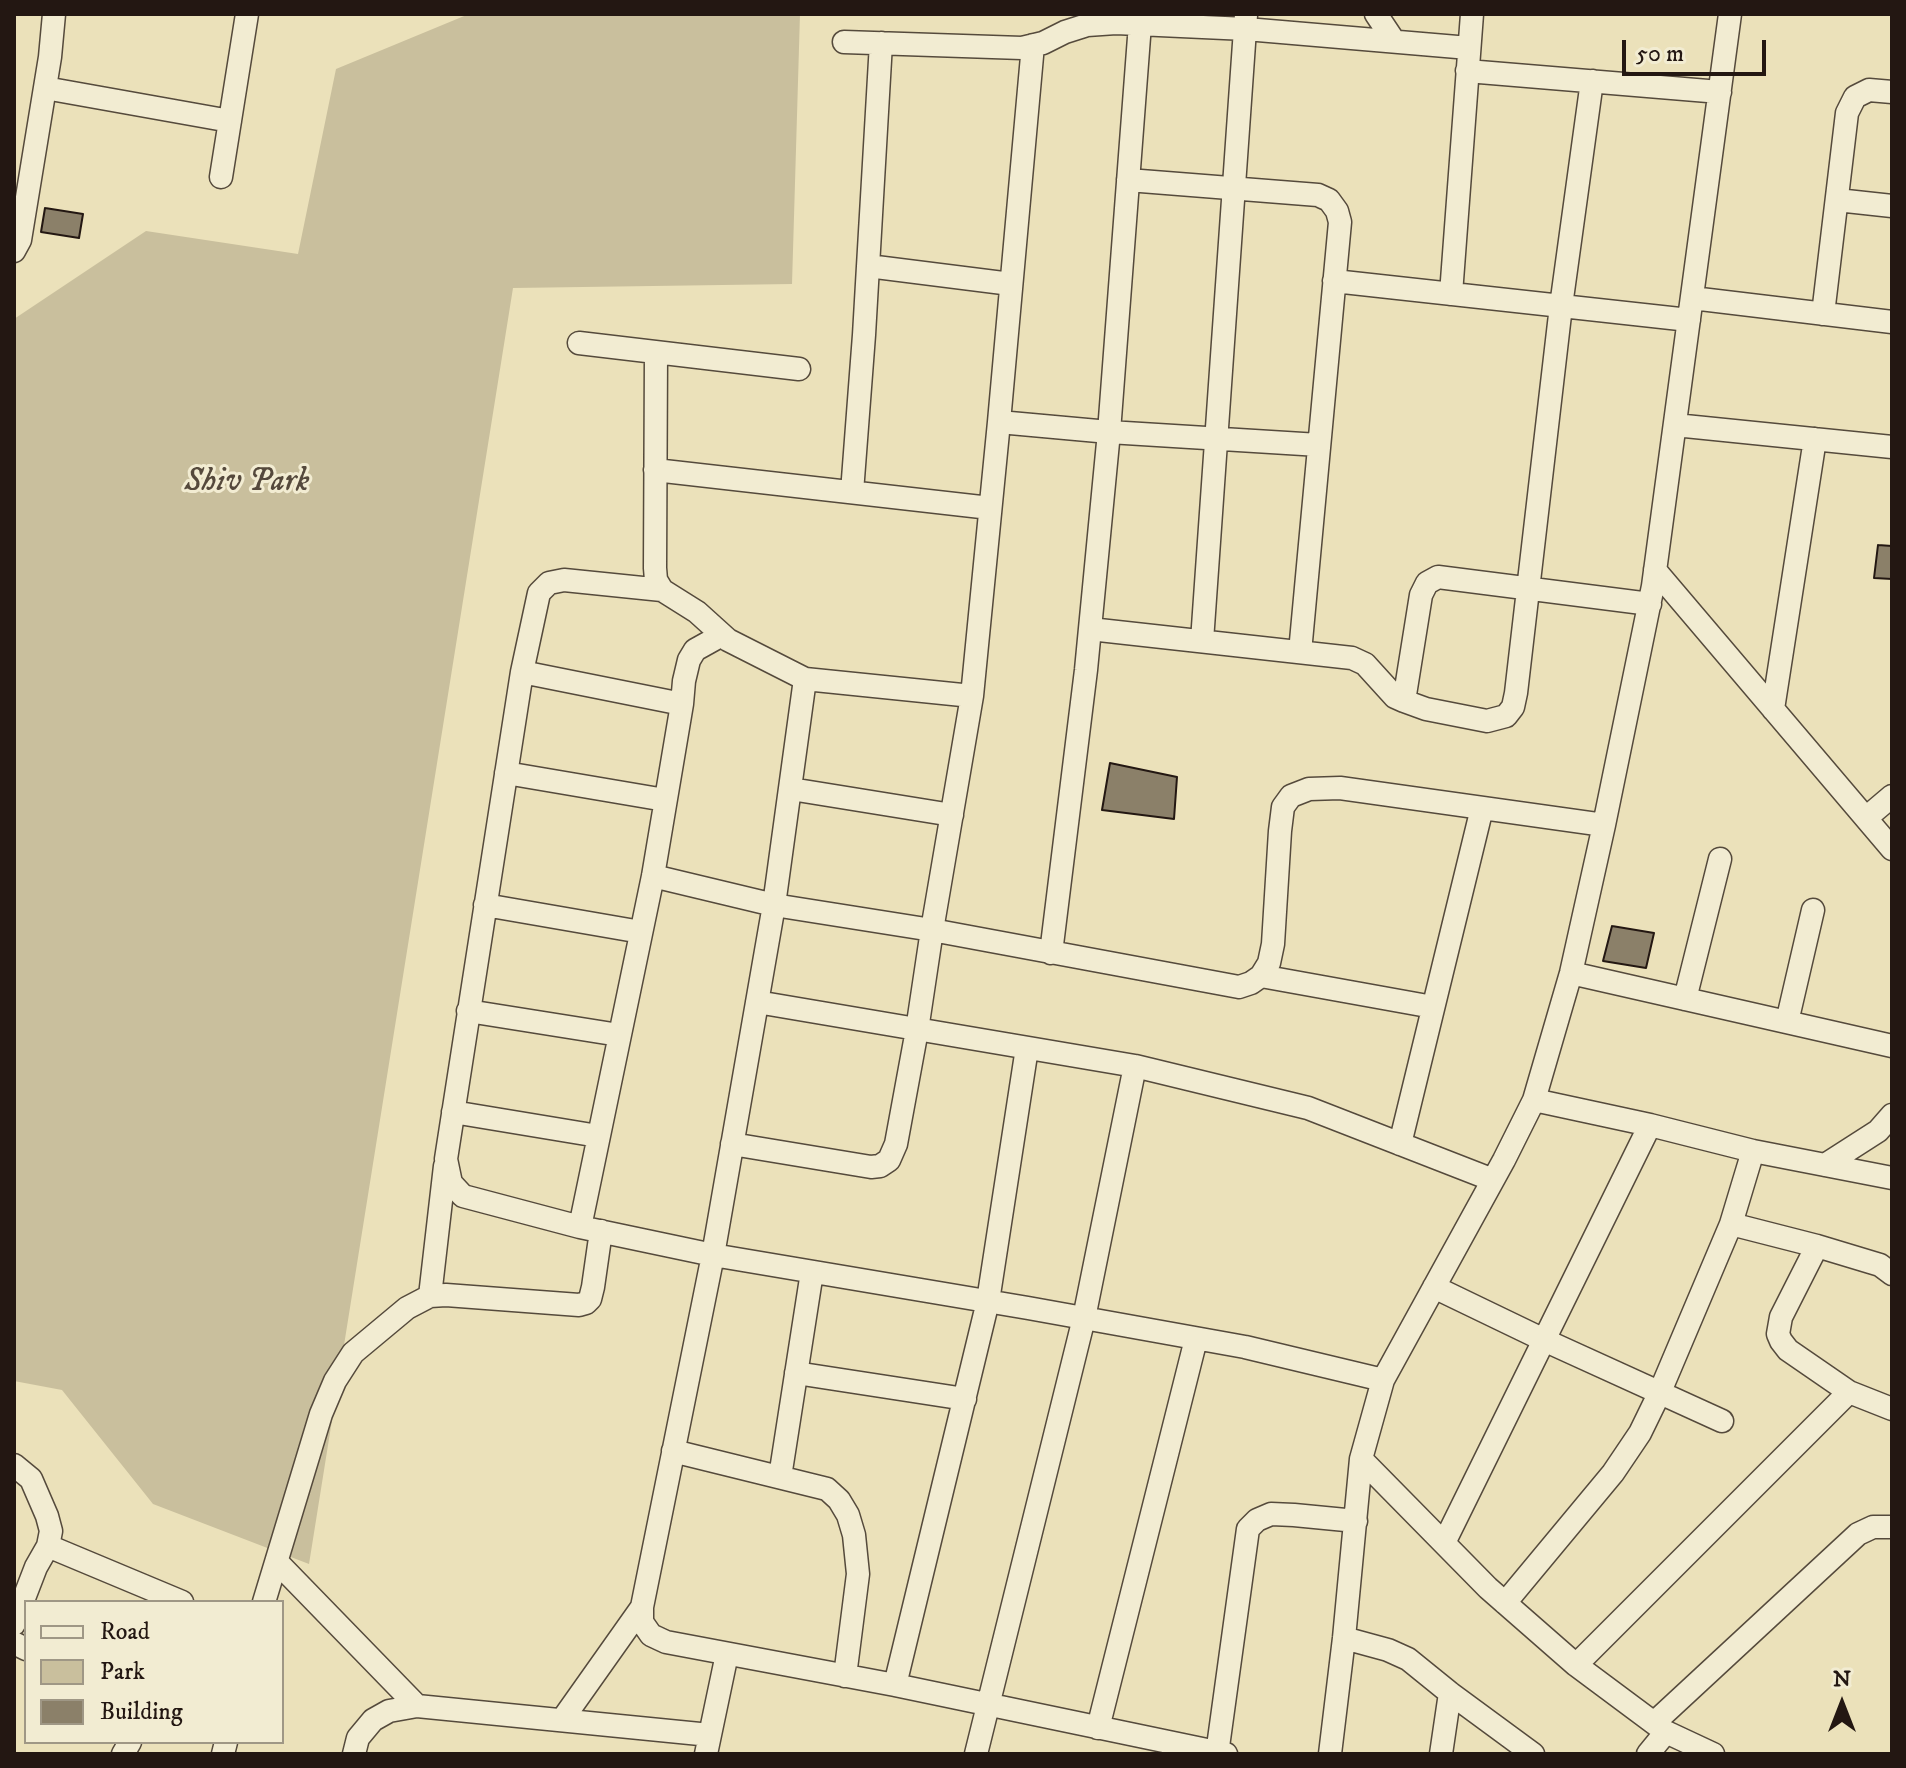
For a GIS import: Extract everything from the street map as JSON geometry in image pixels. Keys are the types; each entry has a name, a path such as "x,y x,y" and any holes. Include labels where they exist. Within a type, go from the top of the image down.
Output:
{"street":[{"path":"14,251 20,240 50,57 54,14"},
{"path":"221,177 247,14"},
{"path":"1376,14 1394,41"},
{"path":"1451,294 1472,14"},
{"path":"1330,1754 1361,1459 1383,1380 1534,1100 1571,973 1650,604 1730,14"},
{"path":"1202,641 1246,22"},
{"path":"844,42 1022,48 1087,25 1246,22 1469,48"},
{"path":"1051,953 1090,629 1109,432 1140,24"},
{"path":"852,492 881,43"},
{"path":"732,1144 871,1167 889,1160 896,1144 972,696 1033,45"},
{"path":"1467,71 1720,92"},
{"path":"1090,629 1352,658 1365,664 1395,697 1404,701 1426,709 1487,721 1506,716 1513,707 1516,693 1561,306 1592,81"},
{"path":"45,88 230,121"},
{"path":"1823,314 1847,113 1855,97 1869,90 1892,92"},
{"path":"1128,180 1318,195 1329,200 1337,211 1340,222 1300,652"},
{"path":"1837,200 1892,206"},
{"path":"868,266 1011,284"},
{"path":"1334,281 1561,306 1823,314 1892,322"},
{"path":"579,343 799,369"},
{"path":"656,353 655,568 656,580 662,590"},
{"path":"999,422 1319,445"},
{"path":"1675,425 1892,447"},
{"path":"1773,709 1815,439"},
{"path":"655,470 990,508"},
{"path":"1655,570 1892,849"},
{"path":"1404,701 1421,595 1427,583 1438,577 1650,604"},
{"path":"430,1296 468,1011 522,672 539,593 549,583 564,580 662,590 697,612 728,640 805,679 972,696"},
{"path":"265,1600 316,1428 335,1381 353,1353 407,1308 430,1296 579,1305 590,1299 593,1287 590,1229 598,1136 653,876 684,681 695,650 722,635"},
{"path":"522,672 682,704"},
{"path":"805,679 774,905 713,1255 642,1607 642,1622 651,1635 666,1642 895,1685 1220,1753 1248,1529 1257,1520 1271,1514 1356,1521"},
{"path":"506,773 665,800"},
{"path":"653,876 774,905 932,930 1239,987 1261,976 1269,963 1283,807 1291,796 1309,789 1340,788 1604,825"},
{"path":"791,789 952,815"},
{"path":"1866,818 1892,796"},
{"path":"1400,1144 1482,808"},
{"path":"1685,999 1720,859"},
{"path":"485,905 641,932"},
{"path":"1787,1022 1813,910"},
{"path":"1571,973 1892,1046"},
{"path":"1261,976 1433,1007"},
{"path":"757,1002 1135,1066 1308,1108 1493,1180"},
{"path":"468,1011 619,1035"},
{"path":"895,1685 988,1301 1027,1048"},
{"path":"976,1754 1084,1318 1135,1066"},
{"path":"1534,1100 1753,1151 1892,1178"},
{"path":"453,1112 598,1136"},
{"path":"1825,1165 1865,1141 1892,1115"},
{"path":"1444,1543 1650,1125"},
{"path":"1505,1603 1613,1473 1640,1433 1731,1224 1753,1151"},
{"path":"446,1159 451,1183 463,1196 590,1229 713,1255 1245,1347 1383,1380"},
{"path":"1731,1224 1880,1265 1892,1274"},
{"path":"1817,1246 1781,1317 1778,1334 1788,1350 1849,1392 1892,1409"},
{"path":"780,1477 812,1272"},
{"path":"1434,1287 1722,1421"},
{"path":"1098,1728 1196,1339"},
{"path":"796,1373 965,1399"},
{"path":"1576,1665 1849,1392"},
{"path":"673,1451 827,1489 839,1500 854,1535 858,1574 845,1676"},
{"path":"1361,1459 1488,1588 1576,1665 1660,1727 1713,1754"},
{"path":"14,1465 31,1479 51,1531 48,1546 36,1567 14,1624"},
{"path":"1648,1754 1660,1727 1858,1534 1873,1527 1892,1527"},
{"path":"48,1546 177,1600"},
{"path":"277,1562 417,1706"},
{"path":"562,1720 642,1607"},
{"path":"1344,1638 1408,1659 1533,1754"},
{"path":"354,1754 358,1738 373,1720 389,1711 417,1706 562,1720 708,1744 727,1654"},
{"path":"1441,1754 1450,1693"}],"green space":[{"name":"Shiv Park","path":"469,14 800,14 792,284 513,288 309,1564 153,1504 62,1390 14,1381 14,319 146,231 298,254 336,69"}],"building":[{"path":"45,208 83,214 79,238 41,232"},
{"path":"1878,545 1892,546 1892,579 1874,578"},
{"path":"1110,763 1177,777 1174,819 1102,810"},
{"path":"1612,926 1654,933 1646,968 1603,961"}]}
